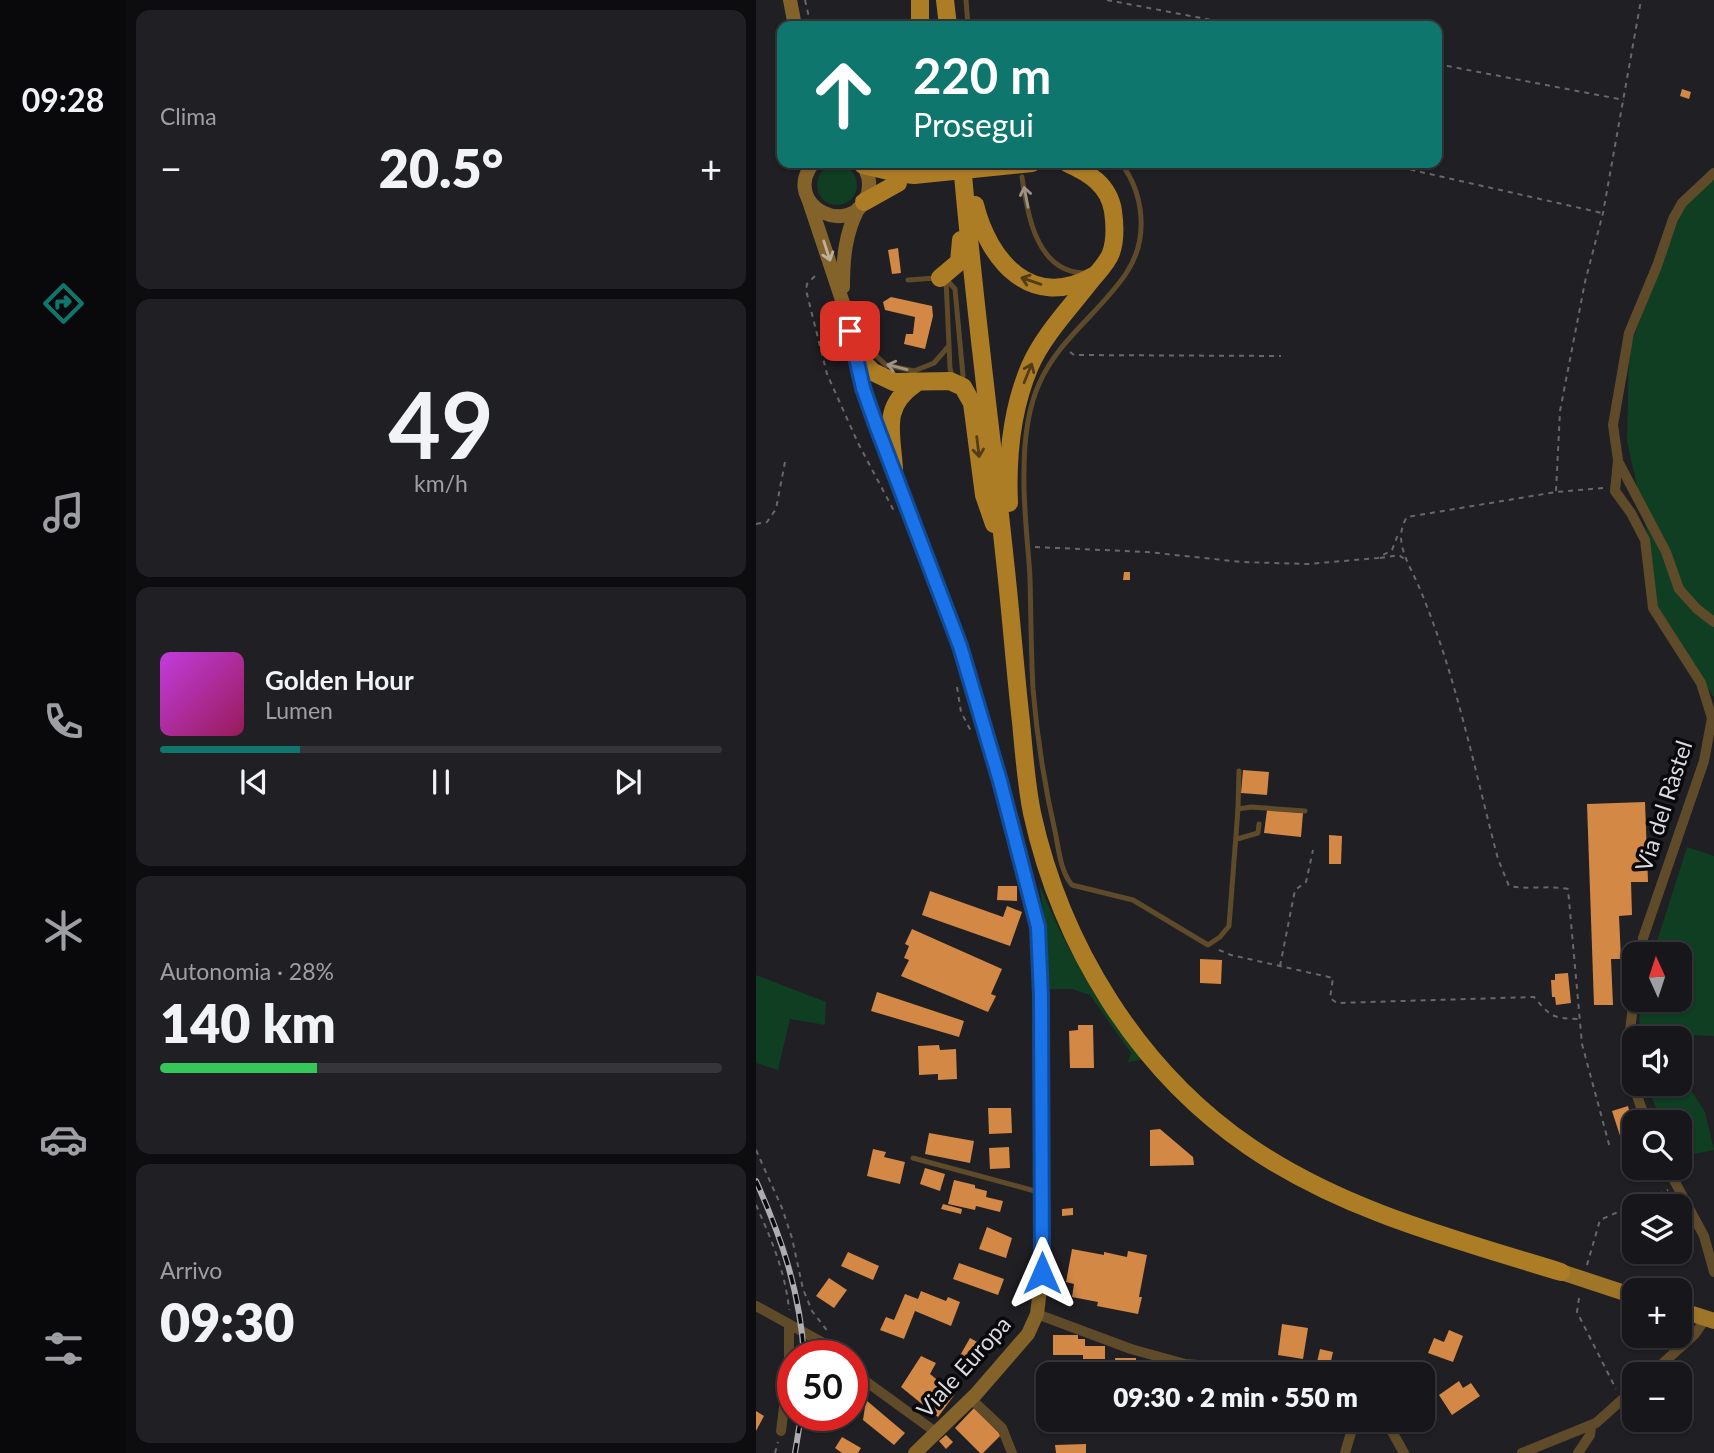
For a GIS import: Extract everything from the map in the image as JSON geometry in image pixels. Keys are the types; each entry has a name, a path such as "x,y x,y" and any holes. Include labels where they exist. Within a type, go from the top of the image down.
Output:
{"highway":[{"path":"919,21 920,0"},
{"path":"945,0 947,21"},
{"path":"875,168 903,177 1027,170"},
{"path":"963,168 1026,772 1041,849 1055,892 1085,958 1126,1026 1181,1090 1247,1145 1323,1191 1368,1210 1569,1269"},
{"path":"964,168 981,229 1004,265 1029,281 1048,286 1069,285 1097,274"},
{"path":"1005,561 1010,508 1010,453 1020,392 1031,363 1110,255 1114,239 1112,203 1102,185 1078,168"},
{"path":"861,205 903,177"},
{"path":"943,279 959,262 965,191"},
{"path":"857,356 873,372 894,382 915,384 941,381 959,383 963,387 972,403 984,495 1005,561"},
{"path":"894,469 892,412 902,393 915,384"}],"main road":[{"path":"790,0 793,21"},
{"path":"810,168 805,185 843,303"},
{"path":"843,303 844,253 848,235 868,195 869,180 864,168"},
{"path":"809,201 821,212 832,216 844,216 861,205"},
{"name":"Viale Europa","path":"843,303 863,388 960,646 1038,927 1042,1273 1037,1314 1028,1334 971,1399 915,1453"},
{"path":"1569,1269 1622,1286"},
{"path":"1692,1314 1710,1320"}],"street":[{"path":"1615,491 1618,460 1613,425 1629,333 1682,203 1714,173"},
{"path":"1618,460 1666,552 1679,589 1697,609 1714,622"},
{"name":"Via del Ràstel","path":"1615,491 1631,513 1645,540 1653,608 1701,683 1712,718 1704,761 1642,942"},
{"path":"1632,1012 1628,1054 1633,1090 1642,1110"},
{"path":"1674,1180 1704,1236 1714,1272"},
{"path":"756,1306 814,1340"},
{"path":"1037,1314 1131,1349 1178,1362"},
{"path":"1664,1362 1710,1320"},
{"path":"789,1326 789,1340"},
{"path":"868,1383 937,1433"},
{"path":"971,1399 1002,1428 1012,1453"},
{"path":"1522,1453 1591,1426 1621,1401"},
{"path":"1578,1453 1590,1435 1591,1426"},
{"path":"1345,1453 1351,1432"},
{"path":"1392,1432 1404,1453"}],"lane":[{"path":"966,0 968,21"},
{"path":"1125,168 1132,177 1142,207 1141,234 1128,270 1062,345 1038,387 1027,423 1024,472 1033,690 1047,798 1067,879 1072,885 1133,900 1208,945 1220,937 1229,926 1237,839 1239,771"},
{"path":"1027,170 1031,226 1043,250 1059,266 1076,273 1097,274"},
{"path":"908,280 943,279 956,289 963,376 959,383 952,377 943,279"},
{"path":"850,331 886,365 914,371 934,363 948,347"},
{"path":"1238,809 1251,807 1305,811"},
{"path":"1237,839 1258,833 1259,824"},
{"path":"913,1158 1042,1193"}],"path":[{"path":"805,0 810,21"},
{"path":"1107,0 1217,21"},
{"path":"1556,492 1560,411 1585,282 1603,213 1641,0"},
{"path":"1442,65 1624,100"},
{"path":"1403,168 1603,213"},
{"path":"815,276 807,284 806,290 827,374 858,443 895,513"},
{"path":"1062,345 1074,355 1281,356"},
{"path":"756,524 767,522 776,509 785,461"},
{"path":"1378,558 1392,550 1407,517 1556,492 1613,487 1615,491"},
{"path":"1400,529 1401,547 1437,630 1448,663 1498,859 1509,886 1568,889 1582,1044 1610,1147"},
{"path":"1027,547 1147,552 1255,563 1308,564 1399,555 1408,563"},
{"path":"957,683 961,712 974,739"},
{"path":"1279,967 1295,890 1307,881 1312,850"},
{"path":"1208,945 1231,955 1333,978 1330,998 1337,1003 1534,997 1546,1013 1556,1018 1579,1019"},
{"path":"756,1150 782,1208 792,1238 803,1289 812,1311 833,1340"},
{"path":"1587,1265 1598,1223 1602,1218 1677,1186"},
{"path":"756,1205 787,1291 789,1326"},
{"path":"1569,1269 1590,1269"},
{"path":"1579,1298 1577,1312 1621,1401"}],"green space":[{"path":"827,168 847,168 856,177 856,193 845,204 829,204 818,193 818,177"},
{"path":"1714,179 1714,698 1654,600 1651,550 1627,441 1629,349 1683,207"},
{"path":"1687,847 1714,856 1714,1036 1694,1035 1692,1056 1692,1026 1640,1026 1639,1012 1692,1012 1692,942 1657,942"},
{"path":"1039,884 1089,985 1141,1060 1128,1062 1131,1053 1090,995 1072,989 1047,989 1047,936"},
{"path":"756,975 826,1002 825,1025 790,1019 778,1070 756,1063"},
{"path":"1692,1092 1705,1112 1714,1150 1692,1155 1692,1110 1657,1110 1651,1096 1692,1096"}],"building":[{"path":"1682,89 1691,92 1689,99 1680,96"},
{"path":"898,248 901,273 892,274 888,250"},
{"path":"891,297 932,306 933,316 925,349 904,344 906,334 913,334 915,317 885,310 883,302"},
{"path":"1124,572 1130,572 1130,580 1123,580"},
{"path":"1243,770 1269,772 1267,795 1241,793"},
{"path":"1645,802 1648,882 1631,882 1632,915 1619,916 1621,959 1611,959 1613,1005 1594,1005 1587,804"},
{"path":"1267,810 1303,813 1301,837 1264,833"},
{"path":"1329,835 1342,836 1341,864 1329,864"},
{"path":"998,886 1017,886 1017,901 997,900"},
{"path":"930,891 1003,917 1007,906 1022,912 1010,946 922,915"},
{"path":"912,929 1002,969 991,994 996,996 988,1012 901,976 909,960 904,958 909,946 905,944"},
{"path":"1200,959 1222,960 1221,984 1200,983"},
{"path":"1568,973 1571,1003 1556,1005 1555,997 1552,997 1551,980 1555,980 1555,974"},
{"path":"877,992 964,1021 959,1037 871,1011"},
{"path":"1078,1025 1093,1025 1094,1068 1070,1068 1069,1031 1078,1030"},
{"path":"939,1045 940,1050 956,1049 957,1079 938,1080 938,1074 919,1075 918,1046"},
{"path":"1628,1106 1629,1110 1622,1110 1622,1142 1612,1111"},
{"path":"988,1108 1011,1108 1012,1133 989,1134"},
{"path":"1160,1129 1193,1157 1194,1165 1150,1166 1150,1130"},
{"path":"929,1133 974,1141 970,1163 925,1154"},
{"path":"1009,1147 1010,1168 990,1169 989,1148"},
{"path":"873,1149 886,1152 884,1157 905,1162 900,1184 867,1176"},
{"path":"925,1168 945,1174 940,1191 920,1184"},
{"path":"954,1180 975,1185 975,1188 987,1191 986,1197 1003,1201 1000,1212 976,1206 975,1210 948,1204"},
{"path":"943,1204 962,1209 961,1214 941,1209"},
{"path":"1073,1208 1073,1215 1062,1216 1062,1209"},
{"path":"987,1227 1012,1238 1006,1258 979,1249"},
{"path":"1072,1249 1127,1257 1128,1251 1147,1255 1138,1314 1097,1306 1098,1302 1072,1297 1074,1284 1066,1282"},
{"path":"848,1252 879,1266 873,1280 841,1266"},
{"path":"959,1263 1004,1279 998,1295 953,1279"},
{"path":"829,1278 847,1290 834,1308 816,1296"},
{"path":"921,1291 946,1301 948,1297 960,1302 951,1326 915,1311 904,1339 880,1330 886,1317 894,1320 905,1294 918,1299"},
{"path":"1282,1324 1308,1328 1303,1359 1278,1355"},
{"path":"1449,1330 1463,1336 1453,1362 1428,1353 1434,1338 1444,1342"},
{"path":"1053,1335 1078,1335 1078,1339 1085,1339 1085,1346 1105,1346 1105,1359 1083,1359 1083,1355 1053,1355"},
{"path":"970,1338 988,1348 971,1376 954,1366"},
{"path":"1320,1349 1333,1352 1331,1362 1317,1362"},
{"path":"921,1356 936,1363 930,1374 955,1394 938,1417 901,1387"},
{"path":"1115,1358 1136,1358 1136,1362 1115,1362"},
{"path":"1459,1381 1463,1388 1471,1383 1480,1396 1452,1415 1439,1395"},
{"path":"868,1402 905,1433 894,1445 868,1424"},
{"path":"974,1408 1001,1435 983,1453 955,1428"},
{"path":"756,1411 764,1416 756,1431"},
{"path":"946,1435 953,1442 946,1449 939,1441"},
{"path":"842,1437 861,1448 858,1453 842,1453 835,1448"},
{"path":"1086,1444 1086,1453 1056,1453 1055,1445"}],"railway":[{"path":"756,1181 788,1266 803,1340"},
{"path":"795,1453 799,1431"}],"route":[{"path":"850,331 863,388 960,646 1000,781 1038,927 1041,996 1042,1273"}]}
